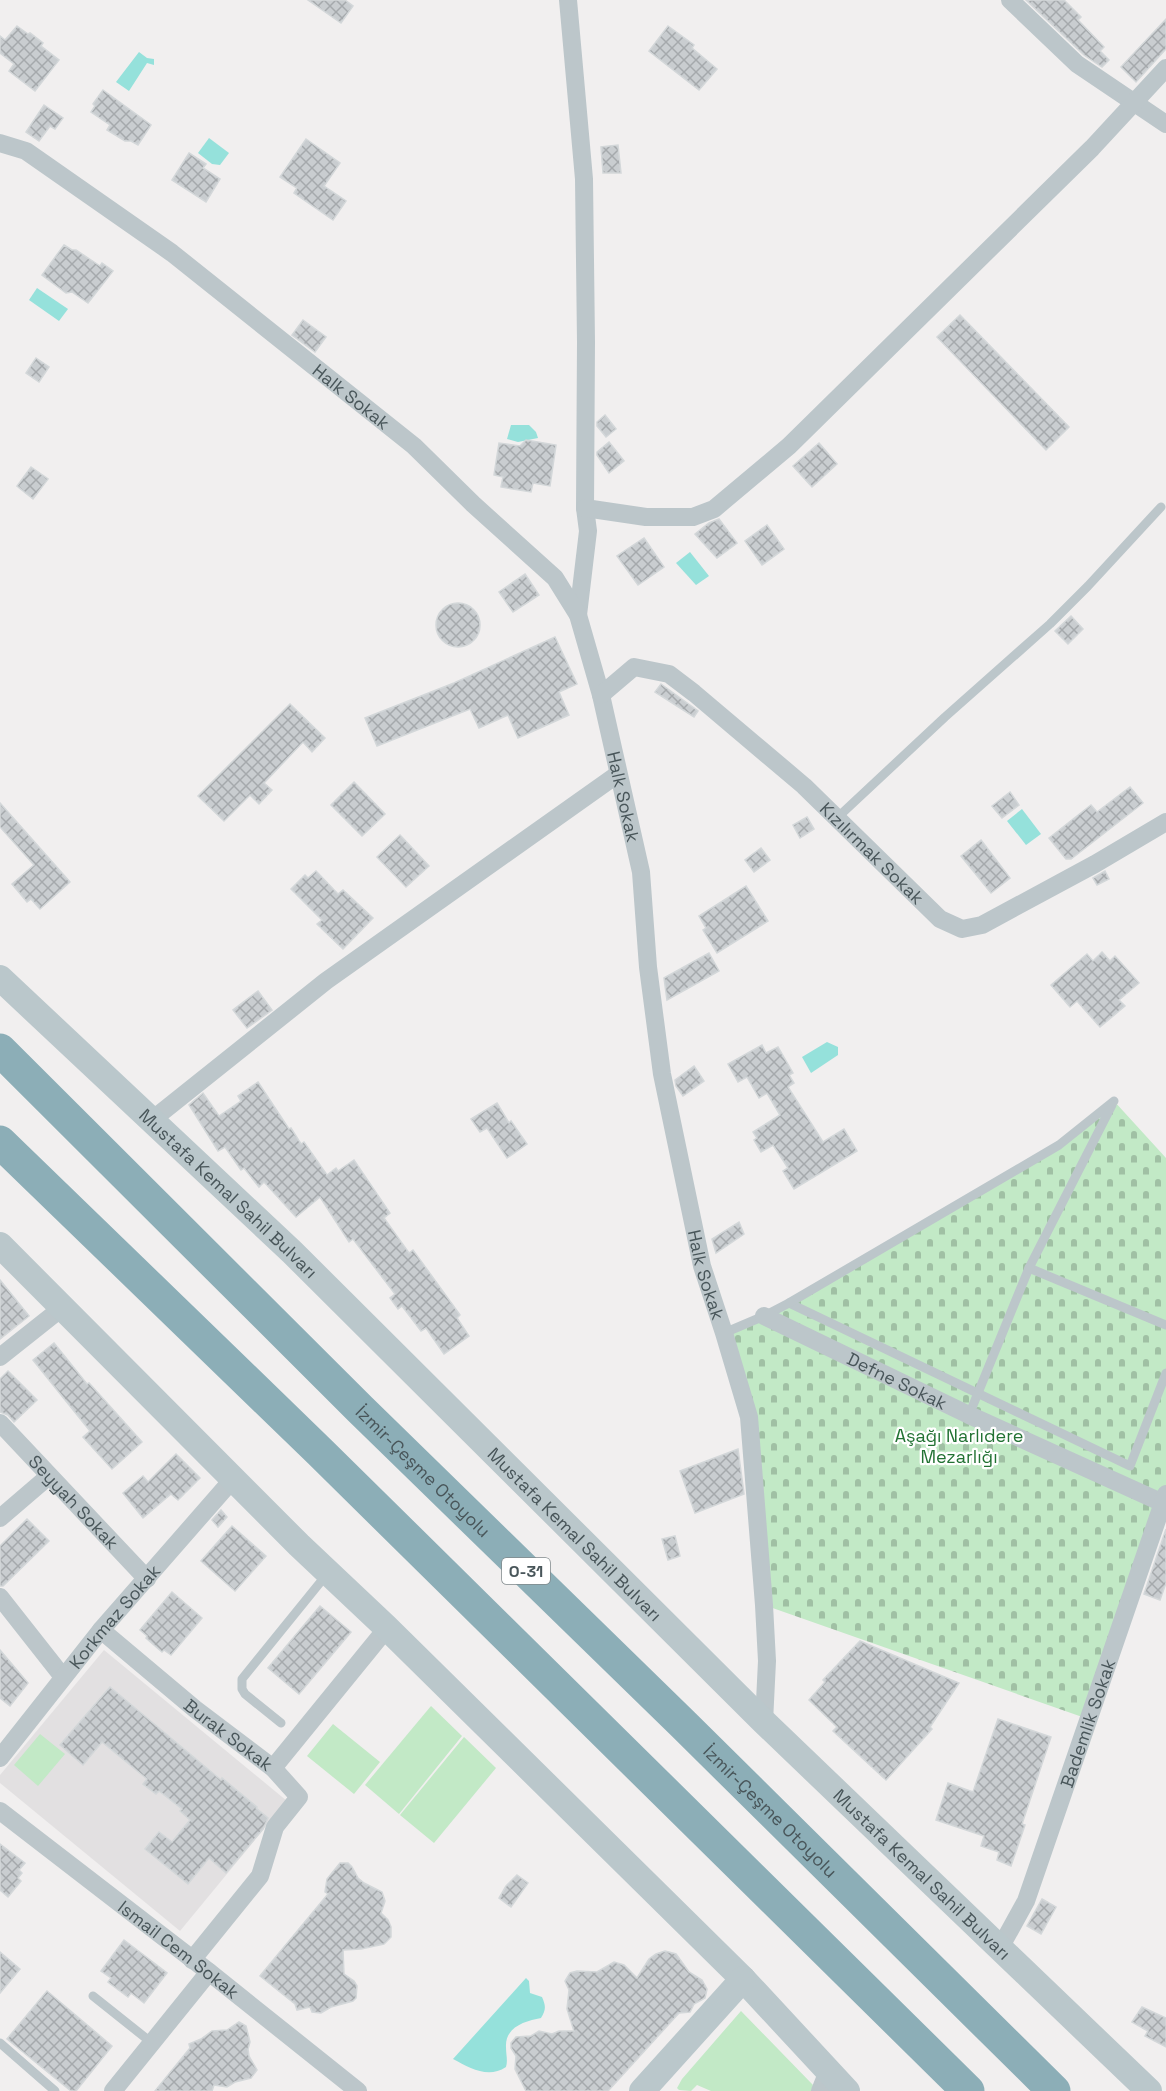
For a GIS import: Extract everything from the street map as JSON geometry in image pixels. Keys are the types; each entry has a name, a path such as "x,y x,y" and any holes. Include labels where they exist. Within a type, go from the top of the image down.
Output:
{"highway":[{"name":"İzmir-Çeşme Otoyolu","path":"0,1050 360,1409 1054,2091"},
{"path":"0,1142 320,1452 968,2091"}],"main road":[{"name":"Mustafa Kemal Sahil Bulvarı","path":"0,978 292,1252 764,1722 1149,2091"},
{"path":"0,1245 233,1479 743,1979 824,2081 847,2091"},
{"path":"649,2089 743,1979"}],"street":[{"path":"568,0 584,179 585,508 588,531 578,615"},
{"path":"1010,0 1077,64 1166,124"},
{"path":"585,508 646,517 693,517 714,509 798,438 1083,156 1166,68"},
{"name":"Halk Sokak","path":"0,143 26,151 172,253 414,446 473,504 555,578 578,615 601,695 641,872 648,967 662,1074 702,1266 749,1417 764,1605 766,1661 764,1722"},
{"name":"Kızılırmak Sokak","path":"601,695 634,666 669,674 804,786 940,919 962,929 982,925 1095,864 1166,822"},
{"path":"152,1120 326,981 618,774"},
{"path":"0,1357 63,1307"},
{"name":"Defne Sokak","path":"764,1317 969,1415 1164,1499"},
{"name":"Seyyah Sokak","path":"0,1423 147,1579"},
{"path":"0,1518 50,1476"},
{"name":"Korkmaz Sokak","path":"0,1758 101,1630 233,1479"},
{"name":"Bademlik Sokak","path":"1000,1948 1026,1901 1164,1499"},
{"path":"0,1597 63,1677"},
{"name":"Burak Sokak","path":"101,1630 195,1709 273,1768 387,1628"},
{"path":"192,1960 260,1876 275,1827 298,1797 273,1768"},
{"name":"Ismail Cem Sokak","path":"0,1811 209,1972 358,2091"},
{"path":"113,2091 209,1972"}],"lane":[{"path":"838,817 945,717 1050,624 1161,507"},
{"path":"724,1333 764,1317 789,1303 1059,1145 1114,1101 1029,1268 969,1415"},
{"path":"1029,1268 1166,1325"},
{"path":"789,1303 1130,1466 1166,1373"},
{"path":"281,1724 245,1694 242,1689 242,1679 328,1572"},
{"path":"93,1996 152,2043"},
{"path":"0,2043 54,2091"}],"shaded area":[{"path":"104,1650 287,1801 180,1931 0,1783 0,1775"}],"green space":[{"name":"Aşağı Narlıdere Mezarlığı","path":"1114,1101 1166,1158 1166,1494 1088,1719 764,1605 749,1417 724,1333 764,1316 1059,1145"},
{"path":"431,1706 462,1736 399,1814 365,1785"},
{"path":"333,1724 380,1762 354,1794 307,1756"},
{"path":"40,1734 65,1754 38,1786 14,1765"},
{"path":"464,1737 496,1768 434,1843 400,1815"},
{"path":"741,2011 813,2085 811,2091 711,2091 697,2085 691,2091 677,2088 682,2079"}],"water":[{"path":"139,52 147,58 154,59 154,65 147,63 129,91 116,82"},
{"path":"209,138 229,153 220,165 212,164 198,153"},
{"path":"37,288 68,309 59,321 29,300"},
{"path":"511,425 529,425 538,438 518,442 507,439"},
{"path":"690,552 709,576 696,585 676,563"},
{"path":"1022,809 1041,834 1026,845 1007,821"},
{"path":"827,1042 838,1047 838,1055 811,1073 802,1057"},
{"path":"526,1978 529,1981 530,1993 542,1997 545,2010 541,2018 517,2026 509,2034 506,2047 506,2067 493,2072 479,2071 453,2059"}],"building":[{"path":"308,0 345,0 353,6 341,23"},
{"path":"1026,0 1064,0 1081,17 1078,20 1104,47 1100,51 1109,60 1102,67 1084,55"},
{"path":"1166,19 1166,49 1136,82 1121,67"},
{"path":"17,26 43,43 41,46 59,60 35,91 9,71 14,64 0,53 0,36 5,40"},
{"path":"668,26 694,45 692,48 717,69 699,90 649,51"},
{"path":"103,90 151,125 138,145 125,141 107,130 110,125 91,112 95,106 93,104"},
{"path":"44,105 63,118 55,129 50,126 39,141 26,132"},
{"path":"306,139 340,163 324,186 346,201 333,220 294,193 297,188 280,177"},
{"path":"618,145 621,173 603,173 601,147"},
{"path":"189,153 206,164 203,168 220,179 206,202 172,180"},
{"path":"64,245 100,266 102,263 113,271 88,303 72,292 66,293 42,275"},
{"path":"960,315 1069,427 1046,450 937,337"},
{"path":"303,320 326,337 315,352 292,335"},
{"path":"36,358 49,367 39,382 26,373"},
{"path":"605,415 616,429 606,437 597,426 597,422"},
{"path":"526,440 556,445 550,486 533,483 531,492 501,487 503,477 494,475 499,443 520,446"},
{"path":"609,442 624,461 609,473 597,452"},
{"path":"819,443 837,464 812,487 793,466"},
{"path":"31,467 48,479 33,499 17,486"},
{"path":"719,519 737,543 717,558 695,534 709,523"},
{"path":"767,525 784,549 762,565 745,541"},
{"path":"644,538 664,567 638,585 617,556"},
{"path":"525,574 539,595 513,612 499,592"},
{"path":"458,603 467,604 474,609 479,616 479,634 474,641 467,646 458,647 449,646 442,641 437,634 436,625 437,616 442,609 449,604"},
{"path":"1071,616 1083,629 1068,644 1055,631"},
{"path":"555,637 577,684 559,692 569,715 518,738 508,715 479,728 470,709 377,746 365,718 454,683"},
{"path":"661,684 698,711 694,717 655,692"},
{"path":"290,704 325,738 312,752 303,742 264,783 272,790 259,804 250,795 224,821 198,796"},
{"path":"354,782 385,814 362,836 331,805"},
{"path":"1130,787 1143,803 1071,859 1066,859 1049,838 1091,805 1097,812"},
{"path":"1010,792 1019,805 1002,818 992,806"},
{"path":"0,803 70,882 40,909 31,899 27,902 12,884 34,865 0,827"},
{"path":"807,817 814,829 800,838 793,825"},
{"path":"400,835 429,866 406,887 377,857"},
{"path":"981,840 1010,878 991,893 961,856"},
{"path":"761,848 770,860 754,872 745,860"},
{"path":"316,871 338,894 343,890 373,918 343,949 317,924 322,920 291,889 305,875 308,878"},
{"path":"1105,871 1109,879 1097,885 1093,878"},
{"path":"746,886 768,921 717,953 703,930 706,928 699,916"},
{"path":"1102,952 1110,961 1115,956 1139,983 1119,1000 1125,1006 1100,1027 1077,1001 1070,1007 1051,985 1087,954 1093,961"},
{"path":"709,953 719,971 667,1000 664,978"},
{"path":"258,991 272,1010 247,1028 233,1010"},
{"path":"762,1045 766,1053 778,1047 793,1073 789,1075 794,1083 788,1087 823,1142 844,1129 857,1151 794,1189 783,1171 788,1168 773,1145 761,1152 754,1140 757,1138 753,1132 780,1115 767,1093 759,1098 747,1077 738,1082 728,1064"},
{"path":"694,1066 704,1081 683,1096 675,1080"},
{"path":"258,1082 289,1129 291,1128 301,1144 304,1142 327,1175 336,1168 338,1171 354,1160 390,1213 384,1218 409,1253 413,1250 460,1315 457,1318 469,1336 444,1354 426,1328 421,1331 402,1306 398,1309 390,1298 395,1294 353,1239 349,1242 320,1197 296,1217 264,1182 259,1187 244,1168 241,1170 225,1147 218,1151 189,1105 203,1093 219,1116 241,1101 238,1096"},
{"path":"497,1103 509,1123 511,1121 527,1144 507,1158 487,1128 480,1132 471,1119"},
{"path":"739,1222 744,1234 716,1253 712,1239"},
{"path":"0,1280 29,1316 0,1339"},
{"path":"54,1343 87,1384 89,1383 142,1442 112,1469 83,1437 90,1431 33,1360"},
{"path":"8,1371 37,1400 14,1422 8,1415 0,1412 0,1379"},
{"path":"738,1449 744,1494 695,1513 680,1471"},
{"path":"176,1454 200,1478 178,1500 171,1494 143,1518 123,1493 143,1476 148,1482"},
{"path":"221,1510 227,1517 218,1527 212,1520"},
{"path":"27,1519 49,1541 3,1586 0,1586 0,1546"},
{"path":"232,1526 266,1556 235,1591 201,1561"},
{"path":"1166,1529 1166,1583 1160,1600 1144,1594"},
{"path":"675,1536 680,1556 668,1560 662,1539"},
{"path":"172,1592 202,1618 171,1655 164,1650 162,1652 140,1630"},
{"path":"320,1606 351,1632 299,1694 268,1668"},
{"path":"860,1641 959,1683 930,1727 932,1729 886,1780 833,1731 837,1727 809,1700 825,1682 823,1680"},
{"path":"0,1650 28,1683 10,1706 0,1698"},
{"path":"110,1687 268,1818 263,1829 226,1873 209,1858 188,1884 145,1849 159,1832 172,1842 190,1820 180,1811 182,1809 159,1791 156,1794 143,1784 147,1779 102,1742 83,1765 60,1745"},
{"path":"998,1719 1051,1737 1022,1824 1025,1825 1011,1866 997,1860 999,1852 981,1846 984,1836 936,1820 948,1783 973,1792"},
{"path":"0,1844 25,1863 19,1870 22,1873 18,1878 21,1881 8,1897 0,1890"},
{"path":"340,1863 348,1863 358,1878 382,1892 385,1901 381,1913 391,1927 391,1937 384,1944 343,1950 344,1974 357,1986 356,1998 353,2001 331,2007 321,2013 312,2012 310,2007 297,2010 295,2004 260,1976 328,1894 325,1892 327,1879"},
{"path":"517,1875 528,1883 511,1907 499,1898 506,1886"},
{"path":"1042,1899 1056,1907 1041,1934 1027,1926"},
{"path":"124,1940 167,1973 144,2003 131,1993 128,1997 108,1982 111,1978 101,1971"},
{"path":"665,1951 676,1954 689,1972 702,1980 707,1989 705,1998 694,2004 690,2012 679,2013 608,2091 526,2091 515,2069 516,2056 511,2043 516,2037 531,2036 539,2031 552,2034 559,2031 574,2031 567,2009 569,1990 565,1981 570,1973 597,1972 614,1962 624,1965 637,1978 649,1959"},
{"path":"0,1952 20,1969 0,1993"},
{"path":"47,1991 112,2046 76,2091 71,2091 7,2039"},
{"path":"1142,2007 1166,2018 1166,2047 1145,2036 1148,2031 1132,2022"},
{"path":"239,2022 246,2026 250,2042 249,2056 257,2070 251,2078 235,2082 227,2087 214,2085 212,2091 155,2091 190,2048 189,2044 212,2031 227,2030"}]}
